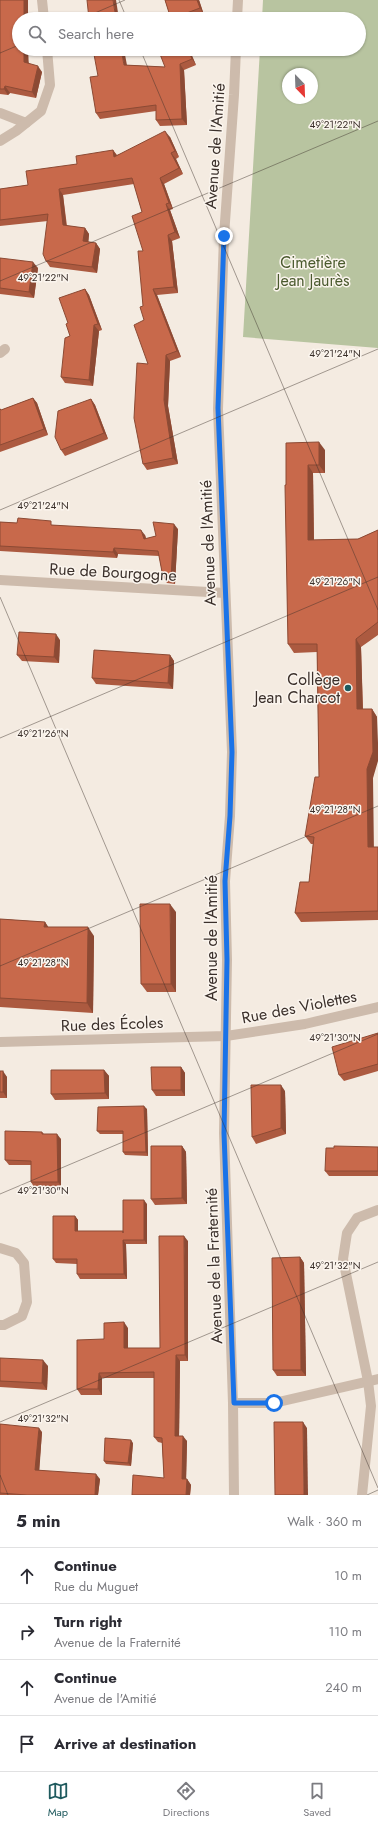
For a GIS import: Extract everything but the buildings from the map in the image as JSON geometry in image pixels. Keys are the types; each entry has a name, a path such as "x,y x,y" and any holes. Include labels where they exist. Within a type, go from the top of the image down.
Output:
{"street":[{"path":"42,0 43,12"},
{"path":"237,12 238,0"},
{"path":"0,141 41,111 50,85 48,56"},
{"name":"Avenue de l'Amitié","path":"226,1036 227,960 225,881 230,816 232,752 218,408 224,236 236,56"},
{"path":"0,113 26,123"},
{"name":"Rue de Bourgogne","path":"0,580 225,593"},
{"name":"Rue des Violettes","path":"226,1036 305,1024 378,1007"},
{"name":"Rue des Écoles","path":"0,1042 226,1036"},
{"name":"Avenue de la Fraternité","path":"226,1036 224,1133 234,1403 234,1495"},
{"path":"362,1495 373,1380 343,1259 347,1233 357,1218 378,1210"},
{"path":"0,1248 16,1253 24,1263 27,1302 22,1316 4,1325 0,1325"},
{"path":"234,1403 274,1403 373,1380"}],"green space":[{"name":"Cimetière Jean Jaurès","path":"263,0 378,0 378,348 243,337 260,56 366,56 366,12 262,12"}],"place":[{"name":"Collège Jean Charcot","path":"348,688"}],"route":[{"path":"224,236 218,408 232,752 230,816 225,881 227,960 224,1133 234,1403 274,1403"}]}
